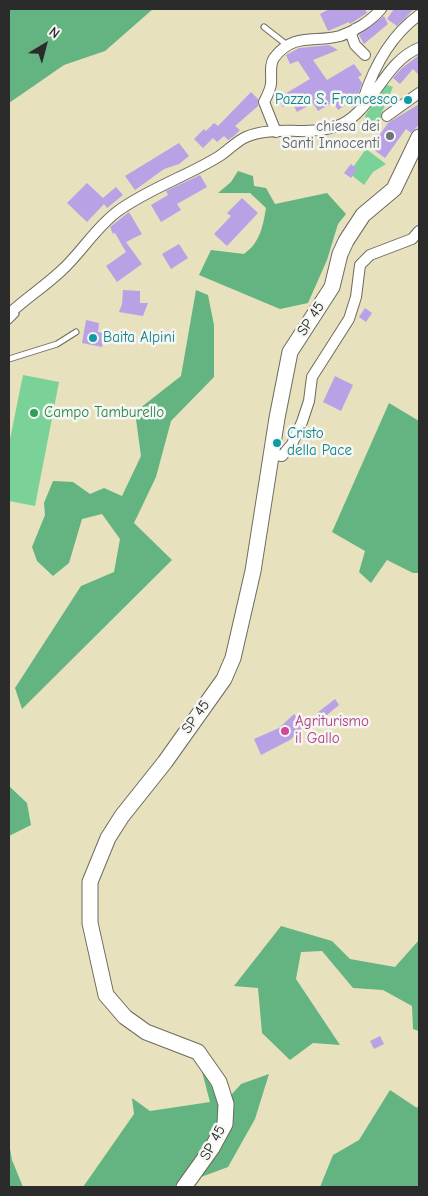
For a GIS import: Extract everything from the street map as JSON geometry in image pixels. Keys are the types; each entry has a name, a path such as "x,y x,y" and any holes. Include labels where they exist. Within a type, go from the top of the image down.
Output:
{"street":[{"path":"276,132 264,102 271,84 271,64 287,45 305,39 340,36 374,18 381,9"},
{"path":"360,108 376,63 408,22 419,14"},
{"path":"355,28 351,34 355,45 365,55"},
{"path":"9,314 62,270 91,235 119,210 218,157 243,138 261,133 327,129 353,117 384,77 412,50 419,48"},
{"path":"387,116 419,93"},
{"name":"SP 45","path":"184,1187 200,1168 217,1140 225,1124 226,1104 219,1082 198,1052 146,1032 125,1017 106,995 90,923 90,882 108,838 122,816 165,762 218,687 233,658 253,571 271,454 290,352 332,287 340,254 346,241 363,215 394,189 419,137"},
{"path":"271,454 282,456 292,444 309,401 312,377 349,319 356,297 360,265 370,255 412,240 419,230"}],"lane":[{"path":"264,27 287,45"},
{"path":"9,321 17,313 20,304"},
{"path":"9,359 57,344 76,332"}],"green space":[{"path":"9,9 153,9 105,51 64,65 9,103"},
{"path":"385,84 393,87 382,112 380,122 369,129 365,116"},
{"path":"366,149 386,164 373,172 364,185 349,173"},
{"path":"238,171 253,176 254,186 266,188 275,204 327,193 346,214 338,224 327,260 308,303 280,309 199,275 211,250 244,254 254,245 260,234 266,208 250,193 218,193 231,182"},
{"path":"196,290 208,295 214,325 214,377 171,421 156,477 134,523 172,560 22,709 15,688 81,586 114,572 120,539 102,514 82,519 69,563 53,576 37,561 32,547 45,515 44,503 53,481 73,482 90,494 104,488 122,496 141,456 135,412 181,376"},
{"name":"Campo Tamburello","path":"23,375 59,382 35,506 9,501 9,444"},
{"path":"389,403 419,421 419,573 413,573 387,560 371,583 359,572 365,551 332,532"},
{"path":"9,786 27,803 31,825 9,836"},
{"path":"281,926 332,941 350,959 395,967 419,940 419,1031 413,1029 412,1006 383,990 353,988 322,951 301,952 296,979 340,1045 313,1043 290,1060 262,1033 258,988 234,986"},
{"path":"201,1068 222,1105 241,1084 269,1074 255,1119 228,1167 174,1187 83,1187 134,1114 132,1098 150,1111 210,1102"},
{"path":"390,1090 417,1108 419,1104 419,1187 320,1187 333,1155 359,1140"},
{"path":"9,1143 12,1160 23,1187 9,1187"}],"building":[{"path":"329,9 365,9 367,13 350,24 349,22 328,31 320,14"},
{"path":"394,9 414,9 397,26 387,19"},
{"path":"384,16 388,24 364,44 359,35"},
{"path":"329,45 338,50 313,60 327,80 354,64 362,75 358,77 362,83 357,103 353,107 348,103 338,110 333,102 318,111 313,103 297,112 292,102 283,107 278,98 310,79 298,61 290,64 286,55 299,48"},
{"path":"418,56 419,75 413,69 400,84 393,78 402,68"},
{"path":"251,92 258,99 258,106 235,126 240,130 234,136 228,140 224,136 217,142 213,138 203,148 194,139 204,129 206,131 214,123 218,126"},
{"path":"419,104 419,124 411,133 406,129 385,158 373,149 378,142 376,140 388,123"},
{"path":"179,143 189,156 179,164 164,169 135,190 125,176"},
{"path":"351,164 357,169 351,178 344,173"},
{"path":"200,175 207,187 177,204 181,210 161,222 151,205 168,195 166,191"},
{"path":"87,183 103,198 116,187 123,195 107,208 104,204 87,222 67,203"},
{"path":"242,198 258,213 227,246 214,234 231,216 227,213"},
{"path":"129,212 142,234 126,242 142,264 117,282 106,266 126,252 110,227"},
{"path":"179,244 188,258 171,269 162,254"},
{"path":"123,290 140,291 140,303 148,303 143,316 119,312 122,304"},
{"path":"365,308 372,313 366,322 359,317"},
{"name":"Baita Alpini","path":"86,320 99,323 98,332 104,333 102,347 82,343"},
{"path":"335,376 353,385 341,411 323,402"},
{"path":"335,699 339,705 322,719 317,713"},
{"name":"Agriturismo il Gallo","path":"294,714 304,726 290,740 261,755 254,739 279,728"},
{"path":"380,1036 384,1044 374,1049 370,1041"}],"place":[{"name":"Pazza S. Francesco","path":"408,100"},
{"name":"chiesa dei Santi Innocenti","path":"390,136"},
{"name":"Baita Alpini","path":"93,338"},
{"name":"Campo Tamburello","path":"34,413"},
{"name":"Cristo della Pace","path":"277,443"},
{"name":"Agriturismo il Gallo","path":"285,731"}]}
